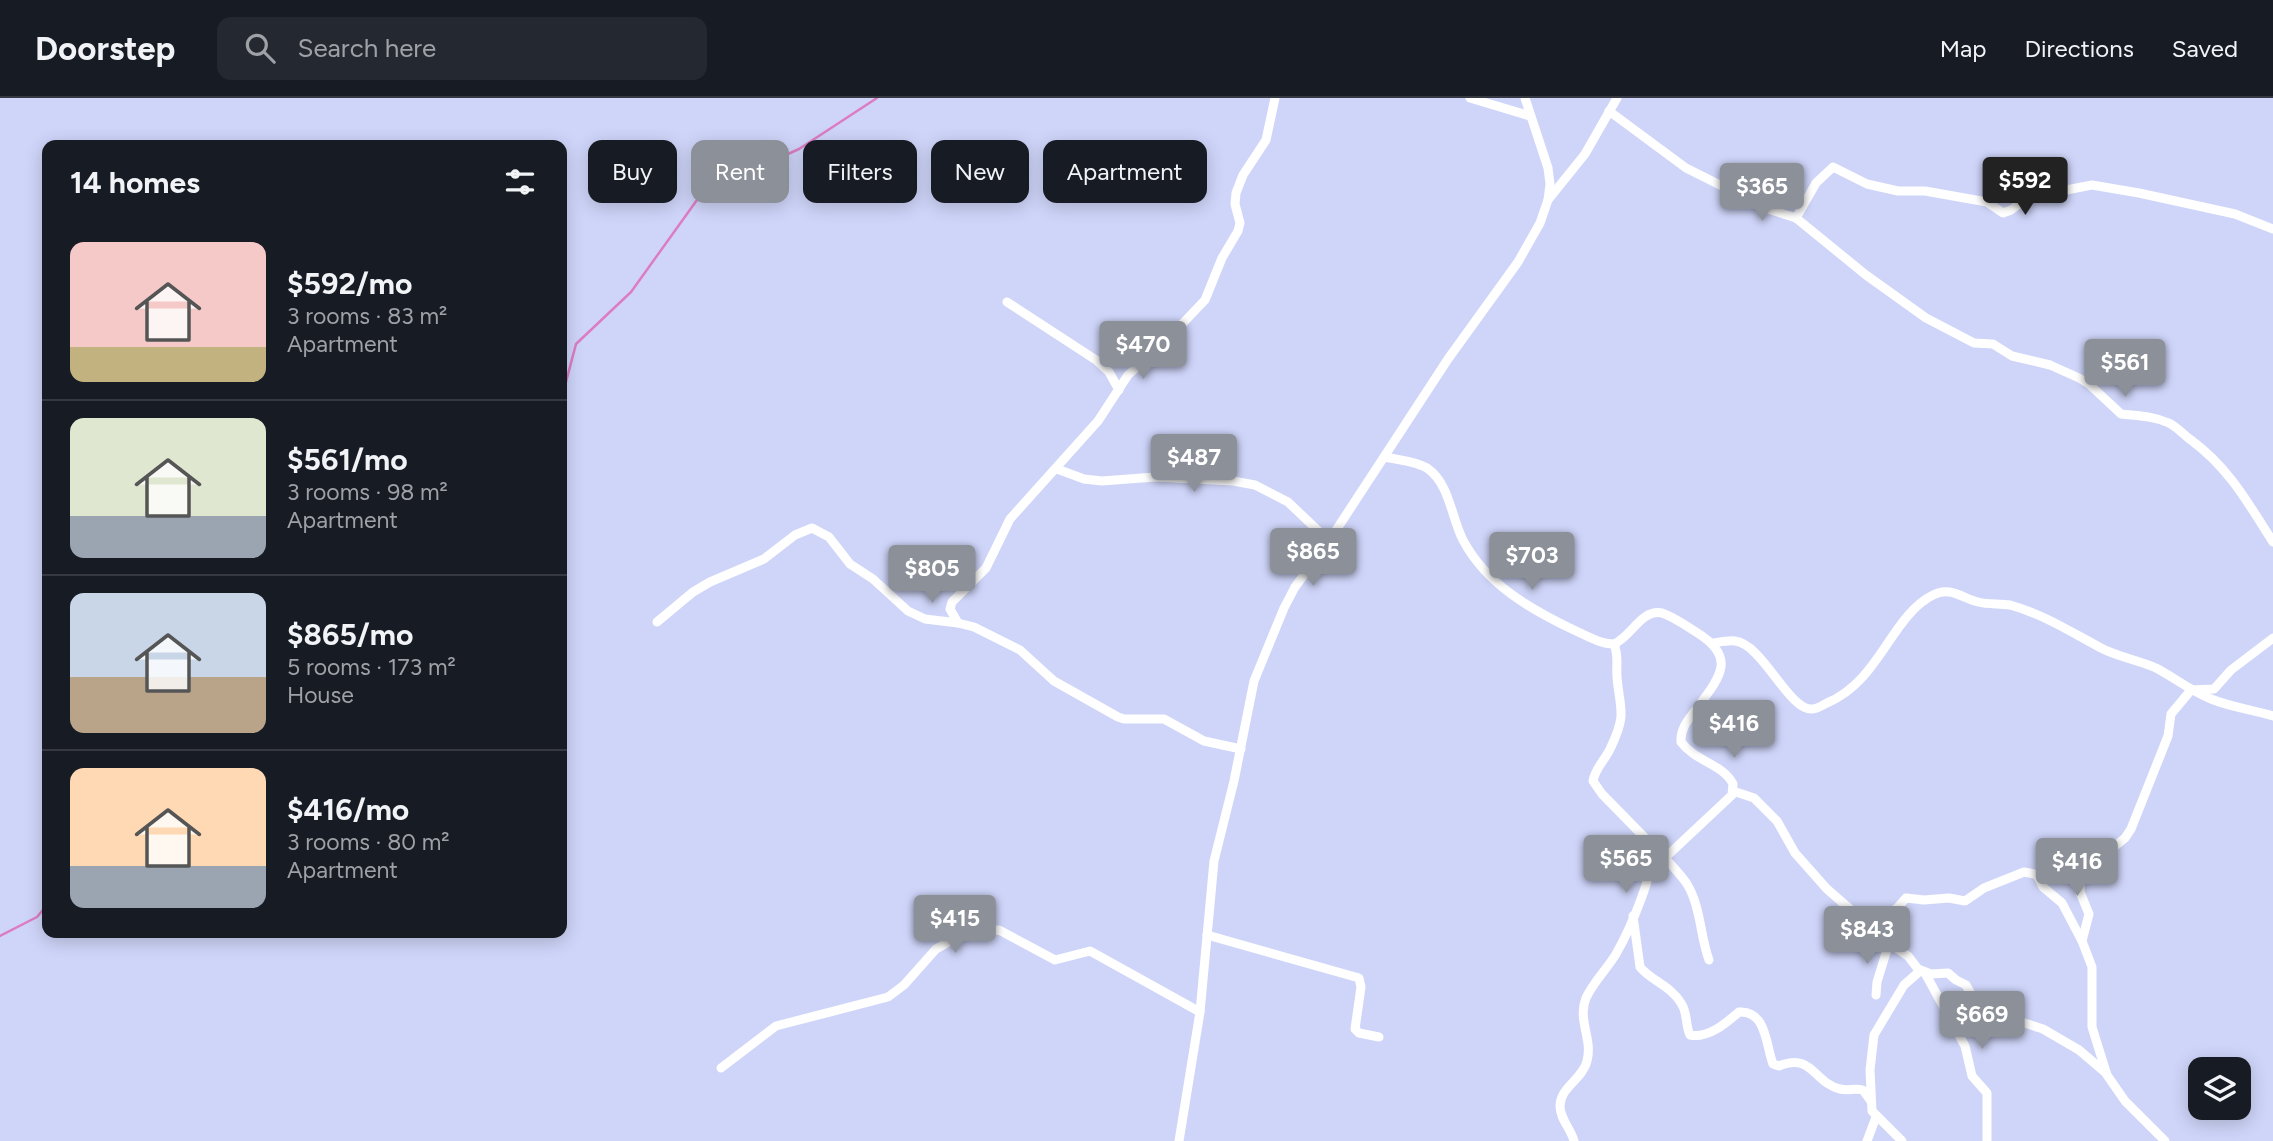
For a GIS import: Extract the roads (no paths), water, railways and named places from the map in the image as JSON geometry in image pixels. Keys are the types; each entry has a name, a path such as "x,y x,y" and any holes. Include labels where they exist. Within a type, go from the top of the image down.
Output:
{"street":[{"path":"958,623 950,609 952,602 986,568 1010,519 1098,421 1128,375 1163,344 1205,300 1222,258 1239,228 1236,193 1243,175 1266,140 1275,98"},
{"path":"1470,98 1530,116"},
{"path":"1179,1141 1200,1012 1214,860 1241,749 1254,681 1295,587 1329,541 1448,359 1518,262 1540,223 1550,184 1548,168 1525,98"},
{"path":"1548,200 1580,161 1617,98"},
{"path":"1609,111 1686,168 1768,209 1796,218 1866,275 1926,318 1974,342 1993,344 2012,356 2050,365 2079,378 2121,414 2146,416 2175,427 2209,453 2242,491 2273,542"},
{"path":"1796,218 1816,183 1833,167 1867,184 1898,191 1925,191 1987,202 2003,214 2042,187 2061,191 2092,185 2235,214 2273,229"},
{"path":"1007,302 1096,360 1109,372 1119,390"},
{"path":"1385,457 1418,465 1433,474 1450,503 1464,544 1490,576 1536,612 1600,642 1614,644 1628,635 1645,615 1655,611 1669,615 1713,643 1721,656 1720,668 1709,692 1683,728 1681,742 1702,761 1724,771 1733,784 1732,795 1652,870"},
{"path":"1057,469 1084,479 1102,481 1155,477 1248,483 1288,502 1329,541"},
{"path":"657,622 693,592 764,559 795,535 813,528 829,537 850,564 873,579 908,611 925,619 974,627 1020,650 1054,681 1118,717 1164,719 1204,741 1241,749"},
{"path":"1713,643 1735,641 1747,647 1797,702 1813,709 1850,691 1875,664 1921,603 1936,593 1949,590 1980,603 2012,606 2053,622 2104,650 2153,667 2191,690 2214,700 2273,716"},
{"path":"2082,941 2089,914 2080,892 2080,882 2089,867 2124,838 2131,828 2168,736 2171,714 2191,690 2214,689 2231,670 2273,638"},
{"path":"1574,1141 1563,1120 1560,1103 1567,1088 1584,1071 1588,1058 1589,1038 1582,1011 1592,988 1618,951 1652,870 1650,842 1602,794 1593,780 1611,749 1623,713 1617,679 1618,656 1614,644"},
{"path":"1733,791 1754,798 1777,821 1796,853 1827,889 1908,956 1922,972 1965,1046 1972,1076 1987,1093 1987,1141"},
{"path":"1665,858 1687,884 1695,903 1702,941 1709,960"},
{"path":"1869,926 1898,907 1906,898 1950,898 1965,901 1984,888 2024,872 2059,877 2078,865 2098,859"},
{"path":"2037,875 2043,887 2065,907 2092,967 2092,1027 2106,1073"},
{"path":"1633,916 1640,967 1661,982 1679,1000 1686,1013 1690,1035 1697,1036 1712,1031 1724,1026 1739,1012 1747,1012 1766,1032 1771,1061 1775,1066 1792,1061 1801,1063 1839,1088 1863,1090 1871,1101"},
{"path":"721,1068 776,1026 888,997 904,985 936,949 952,940 990,930 1007,933 1055,960 1090,951 1200,1012"},
{"path":"1207,935 1359,978 1361,987 1355,1029 1359,1033 1379,1037"},
{"path":"1876,995 1877,982 1889,943"},
{"path":"1902,1141 1876,1116 1871,1101 1870,1070 1874,1035 1904,985 1922,972 1948,973 1966,985 1972,996 1989,1000 2012,1019 2036,1026 2079,1050 2106,1073 2125,1101 2165,1141"},
{"path":"1867,1141 1876,1116"}],"waterway":[{"path":"567,378 576,344 631,292 702,193 799,149 877,98"},
{"path":"0,936 37,917 42,911"}]}
